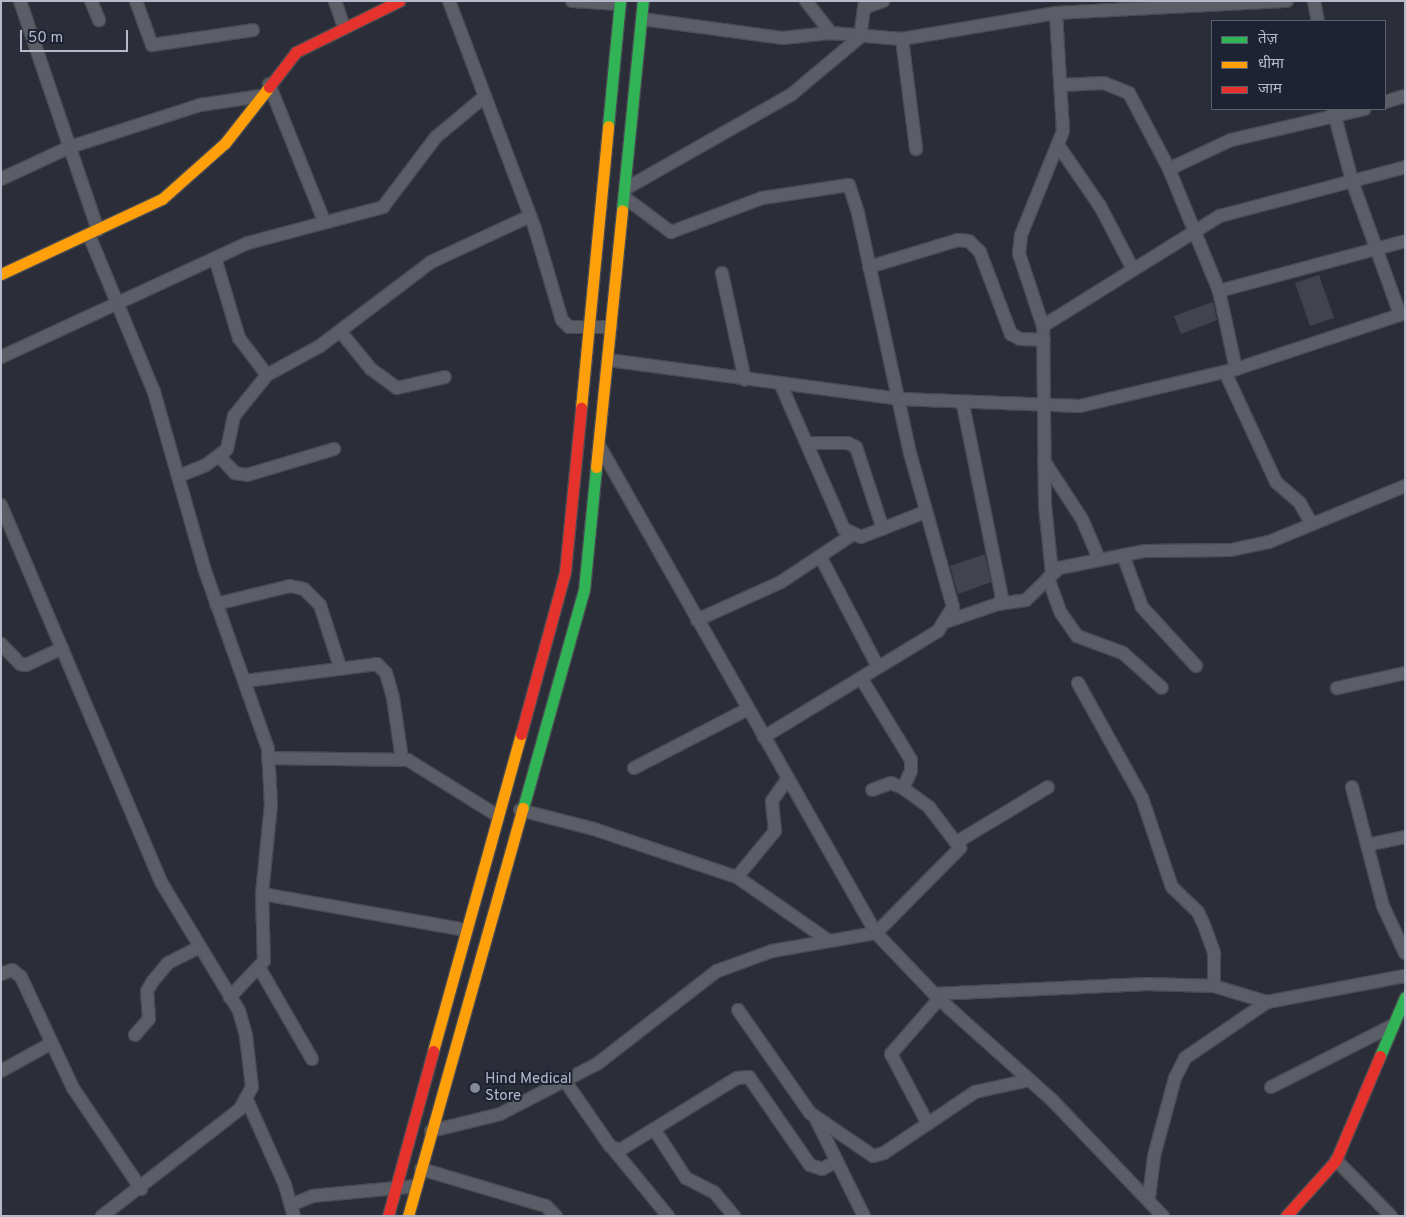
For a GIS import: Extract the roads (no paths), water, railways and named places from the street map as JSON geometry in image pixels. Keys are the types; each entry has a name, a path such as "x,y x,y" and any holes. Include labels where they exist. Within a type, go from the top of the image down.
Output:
{"street":[{"path":"20,1 70,147 93,232 154,392 216,604 244,681 268,758 272,804 262,894 266,952 260,969 230,998"},
{"path":"91,1 99,20"},
{"path":"136,1 152,45 253,30"},
{"path":"335,1 344,27"},
{"path":"1,274 162,199 200,170 296,52 399,1"},
{"path":"449,1 530,216 565,326 611,327"},
{"path":"388,1216 565,572 591,327 620,2 572,1"},
{"path":"408,1216 520,810 584,590 600,447 643,1"},
{"path":"806,1 831,33"},
{"path":"624,193 784,99 860,37 865,4 883,1"},
{"path":"642,19 782,38 831,33 860,37 902,39 1056,13 1146,4 1222,4 1288,1"},
{"path":"1314,1 1318,20"},
{"path":"1056,13 1062,85 1063,131 1021,235 1019,254 1043,326 1042,406 1050,575 1061,613 1077,636 1123,653 1162,688"},
{"path":"902,39 916,149"},
{"path":"1062,85 1104,83 1129,93 1169,169 1219,292 1230,370 1276,482 1300,503 1311,523"},
{"path":"269,84 324,222"},
{"path":"1,179 70,147 200,105 260,96"},
{"path":"1386,102 1405,96"},
{"path":"1,357 121,306 215,258 324,222 383,207 436,137 484,97"},
{"path":"1169,169 1231,140 1334,113 1356,110"},
{"path":"608,360 782,386 899,399 963,404 1042,406 1109,403 1230,370 1402,313 1352,181 1334,113"},
{"path":"1058,145 1100,206 1134,269"},
{"path":"1043,326 1195,230 1245,207 1405,168"},
{"path":"624,193 671,232 762,198 849,185 925,512 953,608 948,620"},
{"path":"179,476 220,457 227,449 234,416 267,375 340,331 431,262 530,216"},
{"path":"869,267 958,240 969,241 980,252 1012,334 1020,339 1044,340"},
{"path":"1219,292 1405,242"},
{"path":"215,258 239,338 267,375"},
{"path":"722,273 745,380"},
{"path":"340,331 371,369 397,388 445,377"},
{"path":"782,386 809,443 844,530 852,535 861,537 925,512"},
{"path":"963,404 1002,588 998,604"},
{"path":"809,443 848,443 856,447 884,529"},
{"path":"600,447 876,933 936,997 1029,1080 1149,1197 1157,1214"},
{"path":"220,457 235,473 246,475 334,449"},
{"path":"1044,461 1082,519 1099,559"},
{"path":"764,737 878,668 948,620 998,604 1026,600 1050,575 1099,559 1123,554 1231,550 1269,542 1311,523 1405,486"},
{"path":"1,505 161,882 198,948 230,998 246,1036 252,1087 247,1100 141,1189 102,1216"},
{"path":"697,620 781,582 852,535"},
{"path":"1123,554 1142,607 1196,666"},
{"path":"820,556 878,668"},
{"path":"216,604 290,586 304,589 320,605 340,667"},
{"path":"1,644 20,664 26,665 62,648"},
{"path":"244,681 372,662 386,673 402,759"},
{"path":"1337,688 1405,673"},
{"path":"861,678 910,760 911,771 903,788"},
{"path":"1078,682 1142,798 1172,887 1198,912 1204,925 1214,954 1214,986"},
{"path":"634,768 748,709"},
{"path":"268,758 402,759 423,765 498,816"},
{"path":"737,877 776,831 772,801 788,778"},
{"path":"431,1131 500,1114 597,1064 717,971 772,951 876,933 901,903 955,858 960,848 929,807 903,788 892,783 872,790"},
{"path":"957,842 1048,787"},
{"path":"1352,787 1383,906 1405,953"},
{"path":"520,810 594,829 737,877 829,941"},
{"path":"1367,845 1405,837"},
{"path":"262,894 466,930"},
{"path":"135,1035 149,1020 147,991 153,981 168,963 198,948"},
{"path":"260,969 312,1059"},
{"path":"1,974 12,970 21,977 73,1088 141,1189"},
{"path":"1149,1197 1154,1156 1182,1063 1196,1048 1267,1002 1405,976"},
{"path":"928,1124 891,1054 936,997 1069,984 1214,986 1267,1002"},
{"path":"1286,1216 1336,1160 1398,1021 1405,997"},
{"path":"738,1010 815,1117 864,1216"},
{"path":"1271,1087 1398,1021"},
{"path":"1,1071 52,1043"},
{"path":"614,1150 654,1130 738,1078 749,1077 810,1165 822,1169 837,1161"},
{"path":"815,1117 835,1126 873,1156 928,1124 974,1092 1029,1080"},
{"path":"565,1081 614,1150 668,1216"},
{"path":"247,1100 293,1210 313,1196 417,1186"},
{"path":"654,1130 686,1178 714,1192 734,1216"},
{"path":"1336,1160 1391,1216"},
{"path":"421,1170 535,1202 556,1216"}],"place":[{"name":"Hind Medical Store","path":"475,1088"}]}
